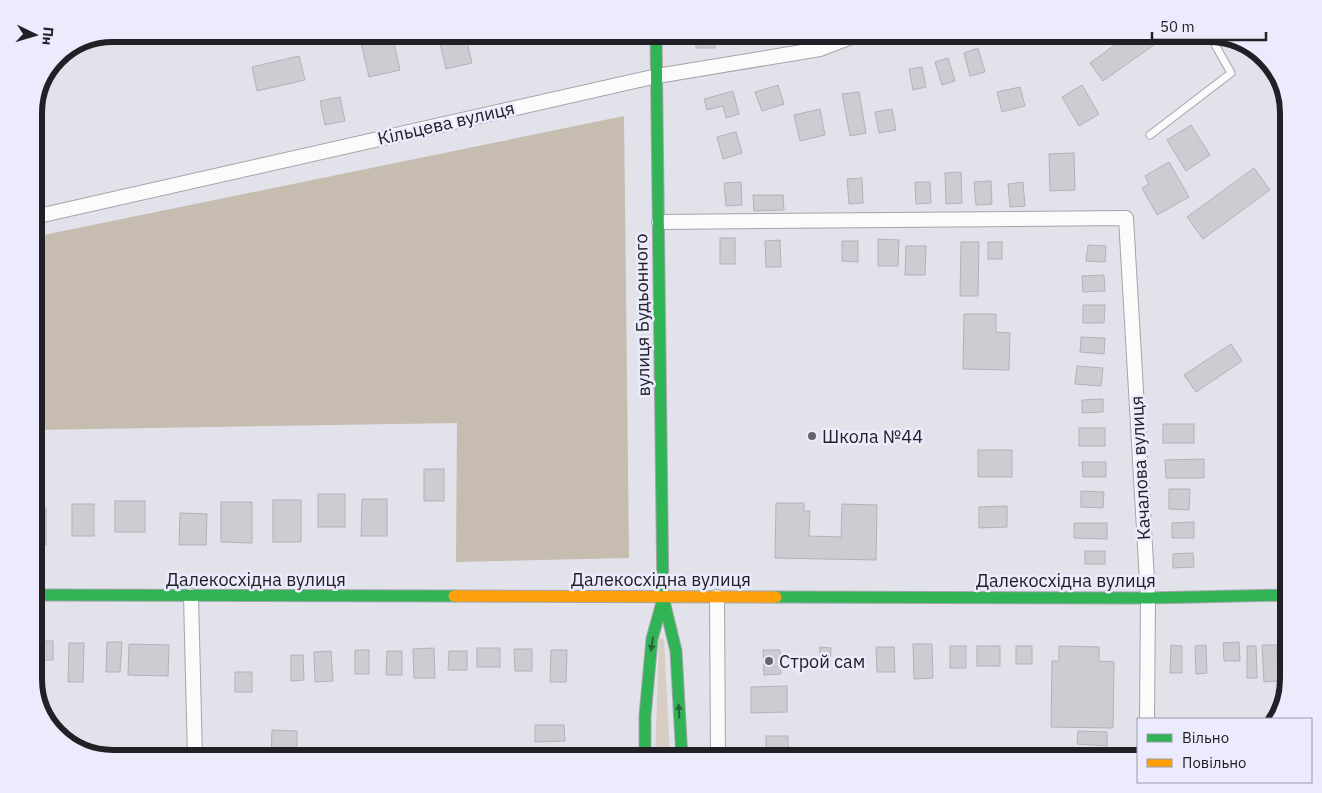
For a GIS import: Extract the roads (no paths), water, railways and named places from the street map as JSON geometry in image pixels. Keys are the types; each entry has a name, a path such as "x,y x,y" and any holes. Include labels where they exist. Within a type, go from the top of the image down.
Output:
{"street":[{"name":"вулиця Будьонного","path":"656,42 663,597 676,651 682,750"},
{"name":"Кільцева вулиця","path":"43,215 657,76 820,49 838,42"},
{"name":"Качалова вулиця","path":"659,222 1126,218 1148,598 1147,718"},
{"name":"Далекосхідна вулиця","path":"43,595 1148,598 1280,595"},
{"path":"191,596 195,750"},
{"name":"вулиця Будьонного","path":"645,750 645,716 652,640 663,597"},
{"path":"717,597 718,750"}],"lane":[{"path":"1150,135 1231,73 1214,43"}],"place":[{"name":"Школа №44","path":"812,436"},
{"name":"Строй сам","path":"769,661"}]}
